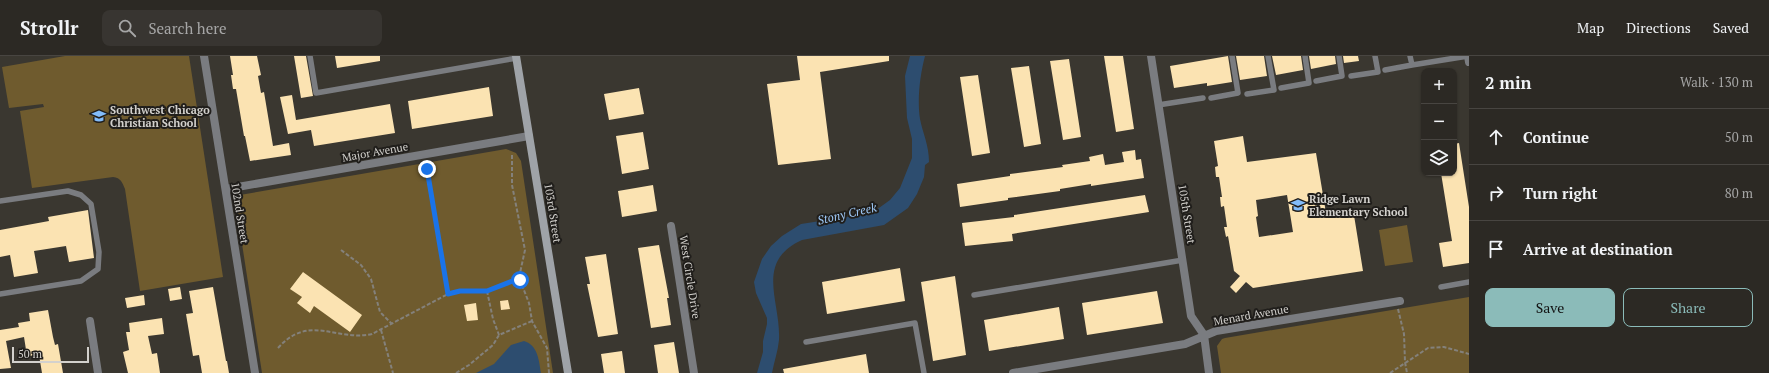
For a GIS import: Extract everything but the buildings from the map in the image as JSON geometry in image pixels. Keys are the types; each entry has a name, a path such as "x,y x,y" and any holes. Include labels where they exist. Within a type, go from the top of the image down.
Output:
{"street":[{"name":"102nd Street","path":"204,56 255,373"},
{"name":"105th Street","path":"1151,56 1191,316 1204,335 1209,373"},
{"path":"1468,56 1469,62"},
{"name":"103rd Street","path":"516,57 568,373"},
{"name":"Major Avenue","path":"226,189 529,136"},
{"name":"West Circle Drive","path":"671,226 694,373"},
{"name":"Menard Avenue","path":"1014,373 1185,344 1216,331 1398,302"},
{"path":"90,321 98,373"}],"lane":[{"path":"310,56 316,93 516,57"},
{"path":"1211,98 1238,93 1232,56"},
{"path":"1247,94 1274,90 1268,56"},
{"path":"1281,88 1309,83 1304,56"},
{"path":"1316,81 1342,76 1339,56"},
{"path":"1352,76 1378,72 1375,56"},
{"path":"1410,56 1412,65"},
{"path":"1385,70 1468,56"},
{"path":"1158,105 1203,98"},
{"path":"0,201 68,191 81,195 91,204 100,252 98,269 81,281 0,294"},
{"path":"974,295 1183,260"},
{"path":"1441,287 1469,282"},
{"path":"806,342 916,323 924,373"}],"path":[{"path":"512,155 512,185 525,250 520,278 529,303 532,321 547,348 549,373"},
{"path":"427,169 448,294"},
{"path":"341,250 361,265 371,279 380,312 392,324"},
{"path":"278,348 293,336 311,330 321,330 359,337 372,334 448,294 460,291 487,291 520,278"},
{"path":"487,291 493,319 499,335"},
{"path":"1398,302 1404,334 1407,373"},
{"path":"456,373 469,365 493,345 499,335 532,321"},
{"path":"381,330 393,373"},
{"path":"1390,373 1424,350 1435,346 1469,354"}],"shaded area":[{"name":"Southwest Chicago Christian School","path":"65,56 189,56 223,277 140,291 125,189 120,179 113,177 32,188 20,111 44,107 43,104 9,108 2,67"},
{"path":"506,149 516,153 521,161 553,373 262,373 236,205 236,199 240,195"},
{"path":"1407,225 1413,262 1385,266 1379,230"},
{"path":"1469,297 1469,373 1221,373 1217,346 1222,339 1225,338"}],"water":[{"path":"910,56 925,56 920,79 919,103 920,119 927,145 929,162 925,165 924,177 917,194 908,208 884,225 802,240 787,249 778,259 774,271 773,284 779,325 778,348 772,373 757,373 763,352 763,341 767,318 756,293 754,282 762,259 771,246 782,236 801,224 872,213 890,200 900,188 912,158 912,139 907,118 905,76"},
{"path":"524,341 529,343 535,350 541,373 476,373 494,364 511,345"}],"place":[{"name":"Southwest Chicago Christian School","path":"99,116"},
{"name":"Ridge Lawn Elementary School","path":"1298,205"}],"route":[{"path":"427,169 448,294 460,291 487,291 520,278 520,280"}],"water label":[{"name":"Stony Creek","path":"847,214"}]}
